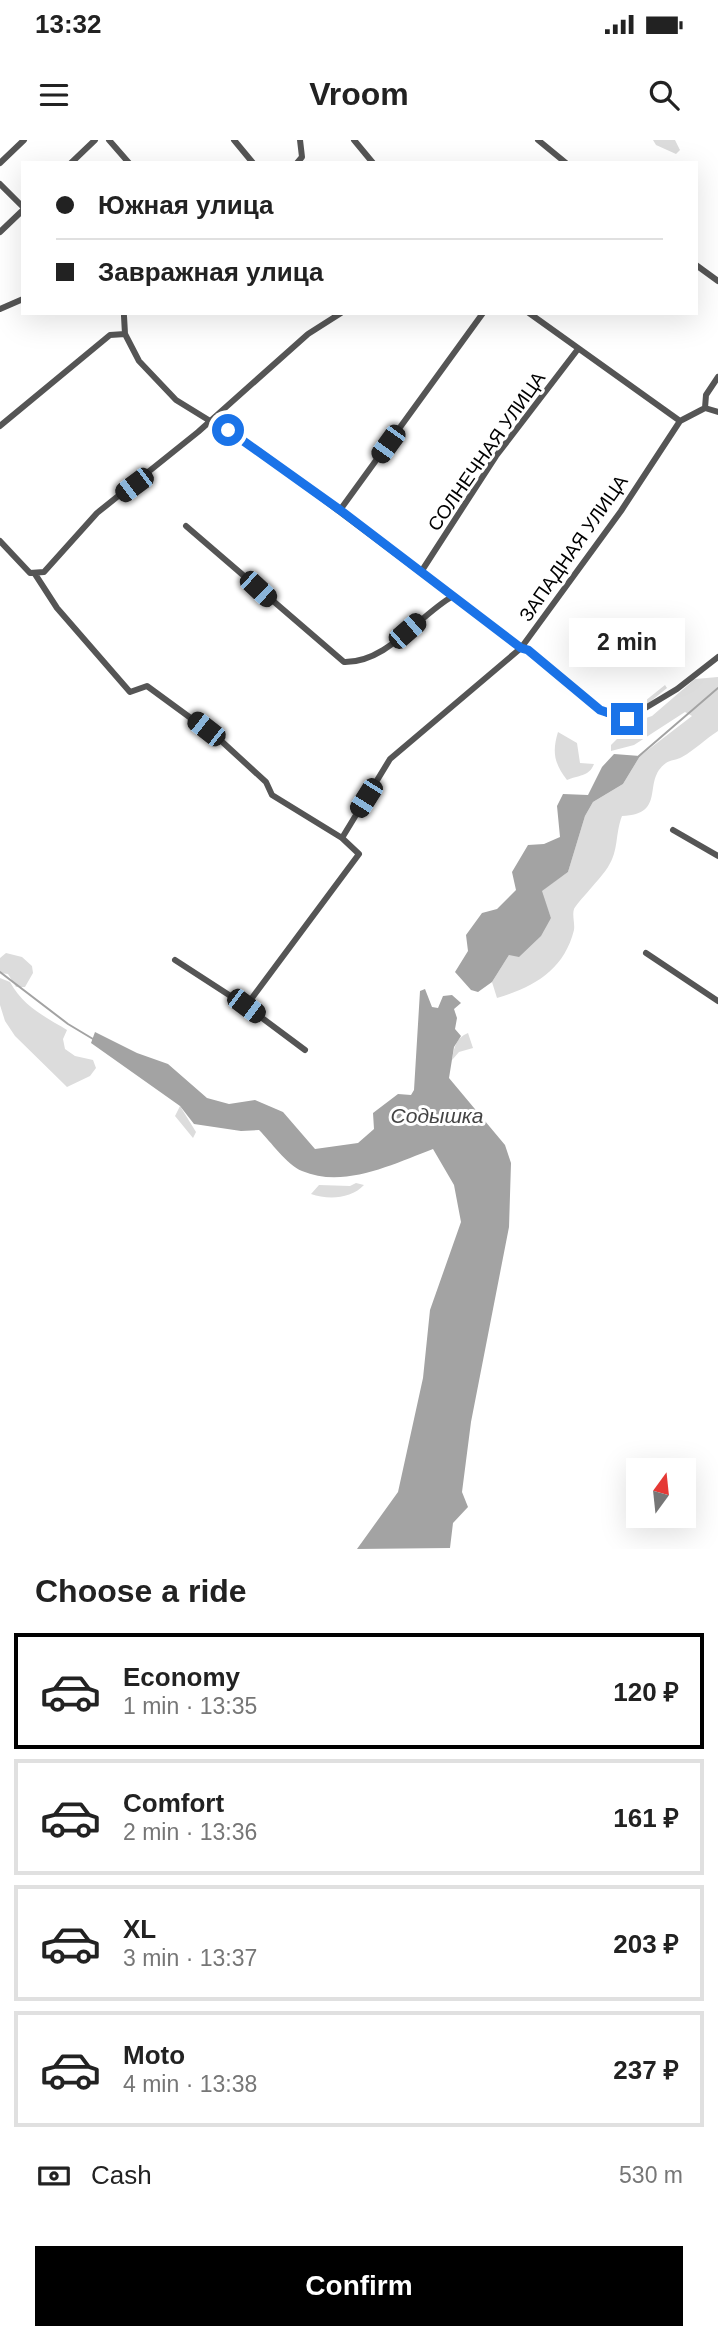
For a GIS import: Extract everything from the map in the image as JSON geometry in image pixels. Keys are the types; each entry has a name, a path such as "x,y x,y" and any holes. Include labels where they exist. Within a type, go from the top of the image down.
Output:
{"street":[{"path":"0,163 24,140"},
{"path":"73,161 95,140"},
{"path":"109,140 127,161"},
{"path":"234,140 251,161"},
{"path":"299,161 302,157 300,140"},
{"path":"354,140 371,161"},
{"path":"538,140 564,161"},
{"path":"0,184 21,206"},
{"path":"0,232 21,210"},
{"path":"698,266 718,281"},
{"path":"0,309 21,300"},
{"path":"33,573 51,565 97,513 212,419 308,334 338,315"},
{"path":"340,510 482,315"},
{"path":"533,315 680,421 705,408 718,412"},
{"path":"124,317 125,334 139,361 176,400 212,419 340,510 521,648 528,650 600,710 627,719 677,689 718,657"},
{"path":"0,426 110,335 125,334"},
{"name":"СОЛНЕЧНАЯ УЛИЦА","path":"421,572 496,456 578,349"},
{"path":"705,408 706,395 718,377"},
{"name":"ЗАПАДНАЯ УЛИЦА","path":"342,838 390,759 521,648 621,511 680,421"},
{"path":"186,526 344,662 359,662 381,651 453,596"},
{"path":"0,541 33,573 57,608 130,692 147,686 218,738 266,782 272,795 342,838 359,853 246,1006"},
{"path":"673,830 718,856"},
{"path":"646,953 718,1001"},
{"path":"176,960 246,1006 305,1050"}],"shaded area":[{"path":"653,140 675,140 680,150 676,154 656,145"},
{"path":"718,677 718,731 687,754 666,763 655,779 650,803 636,814 622,816 611,861 574,909 574,930 563,956 555,966 535,982 497,998 492,982 509,955 551,918 541,891 568,872 585,816 593,802 623,784 640,756 692,716 685,712 634,745 611,751 611,745 634,722 652,716 695,679"},
{"path":"665,685 667,688 645,706 627,714 616,711 619,706 628,709 640,705"},
{"path":"558,732 577,743 580,763 594,764 589,771 567,780 555,757"},
{"path":"6,953 22,957 32,966 33,973 25,987 16,987 8,974 0,973 0,958"},
{"path":"0,978 10,982 35,1010 67,1030 63,1039 65,1049 75,1056 93,1060 96,1068 90,1076 67,1087 15,1036 5,1021 0,1005"},
{"path":"468,1033 473,1048 459,1052 452,1060 456,1044"},
{"path":"180,1106 196,1132 193,1138 175,1116"},
{"path":"356,1183 364,1185 346,1196 325,1197 311,1194 319,1185 350,1186"}],"water":[{"path":"614,754 640,756 623,784 593,802 585,816 568,872 542,891 551,918 541,936 519,957 509,955 492,982 478,992 471,990 455,972 468,951 466,935 482,913 497,909 516,890 512,872 528,845 544,844 560,837 557,806 563,794 588,795 602,767"},
{"name":"Содышка","path":"425,989 432,1007 438,1008 443,996 452,995 461,1003 454,1009 457,1018 455,1029 461,1036 454,1047 449,1078 505,1145 511,1163 509,1227 471,1422 462,1492 468,1507 453,1523 450,1548 357,1549 398,1492 423,1378 430,1310 461,1222 454,1185 433,1149 351,1176 318,1176 302,1171 285,1159 259,1130 241,1131 194,1124 180,1106 91,1043 95,1032 137,1053 168,1064 207,1098 229,1104 255,1100 283,1112 315,1149 358,1143 374,1129 373,1113 398,1094 411,1095 414,1090 420,991"}],"waterway":[{"path":"639,756 718,688"},
{"path":"0,972 68,1024 93,1039"}],"route":[{"path":"228,430 340,510 521,648 528,650 600,710 627,719"}]}
